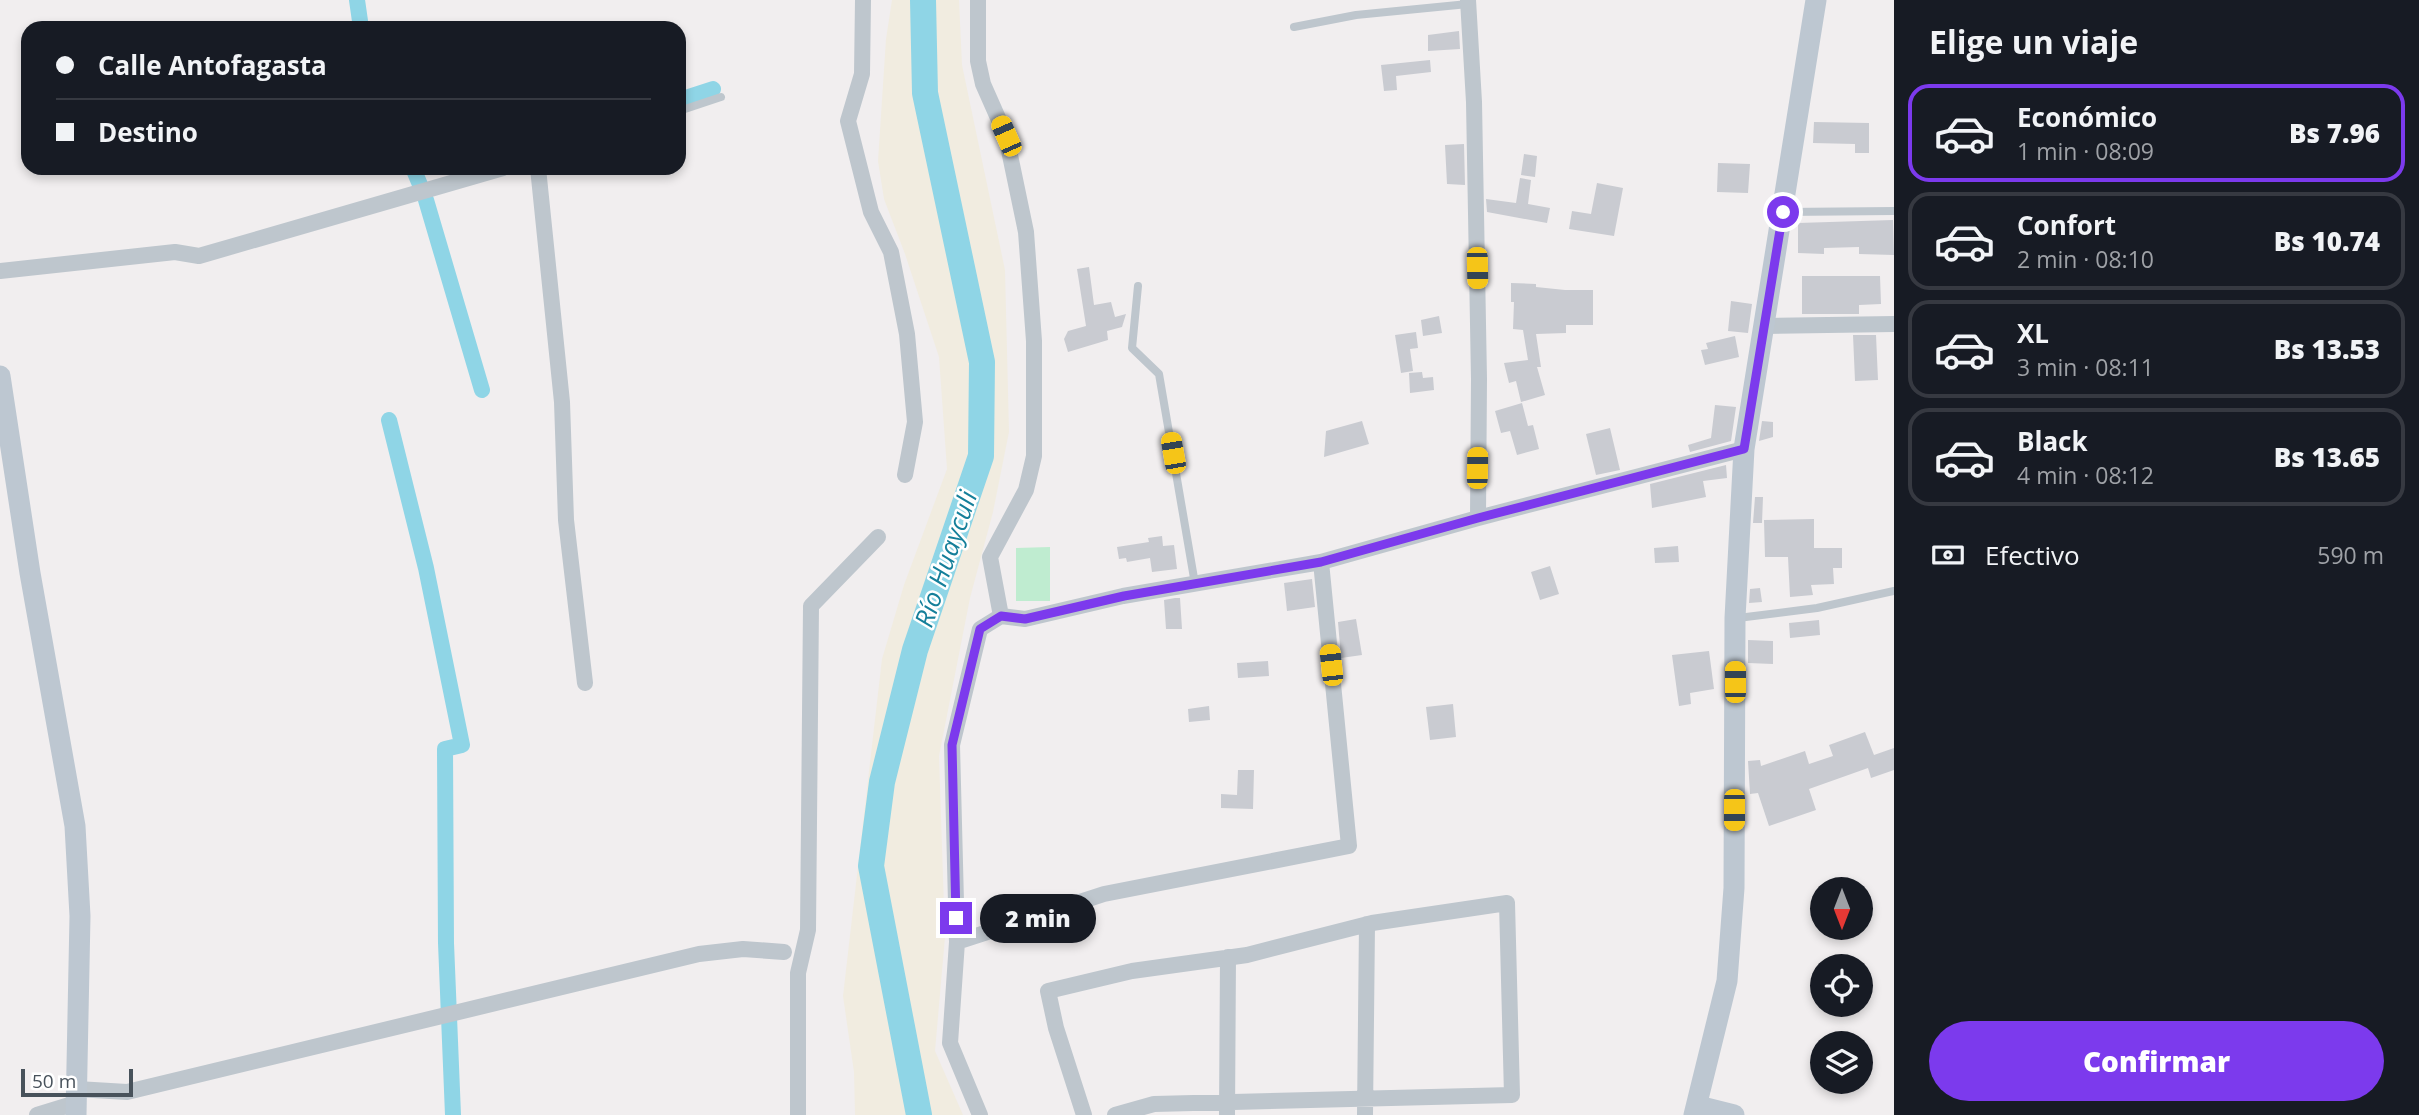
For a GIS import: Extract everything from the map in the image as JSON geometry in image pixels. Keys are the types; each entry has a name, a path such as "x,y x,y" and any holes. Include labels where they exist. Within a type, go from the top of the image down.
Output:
{"main road":[{"path":"1734,1115 1696,1110 1727,981 1734,888 1735,618 1744,449 1816,0"},
{"path":"0,376 30,573 75,826 80,916 76,1102"}],"street":[{"path":"863,0 862,74 848,121 871,212 891,252 907,334 915,422 905,475"},
{"path":"978,0 978,61 983,84 1006,136 1026,232 1034,341 1034,456 1026,491 990,557 1001,616"},
{"path":"1468,2 1474,102 1479,379 1478,518"},
{"path":"0,271 175,252 199,257 479,175"},
{"path":"539,175 562,402 566,520 585,683"},
{"path":"1763,326 1894,324"},
{"path":"980,1115 950,1043 957,943 952,745 980,629 1001,616 1025,619 1124,596 1321,562 1744,449"},
{"path":"799,1115 798,973 808,930 811,606 878,537"},
{"path":"957,943 1104,894 1349,846 1321,562"},
{"path":"1084,1115 1056,1028 1048,990 1132,971 1228,957 1367,924 1507,903 1512,1095 1365,1107 1227,1108 1154,1104 1115,1115"},
{"path":"1365,1107 1367,924"},
{"path":"37,1115 76,1102 699,954 743,950 783,952"},
{"path":"1227,1108 1228,957"}],"lane":[{"path":"1294,27 1356,15 1468,2"},
{"path":"686,109 721,97"},
{"path":"1783,212 1894,211"},
{"path":"1138,286 1132,348 1159,374 1195,584"},
{"path":"1735,618 1817,608 1894,591"}],"green space":[{"path":"1050,547 1050,601 1016,601 1016,548"}],"sand":[{"path":"892,0 959,0 962,65 1005,270 1009,432 993,512 970,598 939,756 945,937 935,1051 963,1115 855,1115 854,1072 843,996 882,659 904,585 947,469 939,357 884,199 878,161 886,39"}],"building":[{"path":"1459,31 1460,49 1428,51 1428,35"},
{"path":"1430,60 1431,72 1396,76 1397,90 1384,91 1381,65"},
{"path":"1814,122 1869,123 1869,153 1855,153 1855,144 1813,143"},
{"path":"1464,144 1465,185 1447,184 1445,145"},
{"path":"1524,154 1537,156 1535,177 1521,175"},
{"path":"1718,163 1750,164 1748,193 1717,192"},
{"path":"1520,178 1531,180 1528,204 1550,208 1547,223 1487,212 1486,199 1516,203"},
{"path":"1597,183 1623,188 1614,236 1569,229 1572,211 1591,214"},
{"path":"1893,220 1894,255 1859,254 1859,247 1824,248 1824,254 1798,253 1798,223"},
{"path":"1089,267 1094,305 1111,302 1115,317 1126,314 1122,327 1107,331 1108,340 1068,352 1064,339 1068,331 1086,326 1077,269"},
{"path":"1802,276 1880,276 1881,304 1859,305 1859,314 1802,314"},
{"path":"1511,283 1536,284 1536,287 1565,290 1593,290 1593,325 1566,325 1566,333 1536,334 1541,367 1537,367 1545,395 1521,402 1516,381 1509,383 1504,363 1528,360 1523,330 1513,329 1514,302 1511,302"},
{"path":"1731,301 1752,304 1748,333 1728,331"},
{"path":"1439,316 1442,333 1423,336 1421,320"},
{"path":"1416,332 1418,348 1410,349 1413,371 1401,373 1395,335"},
{"path":"1853,335 1876,335 1878,380 1855,381"},
{"path":"1735,336 1739,357 1705,365 1701,350 1708,349 1706,343"},
{"path":"1422,372 1423,378 1433,377 1434,390 1410,393 1409,373"},
{"path":"1522,403 1528,426 1533,425 1539,449 1517,455 1510,431 1501,433 1495,411"},
{"path":"1715,405 1736,407 1731,441 1690,452 1688,445 1711,438"},
{"path":"1362,421 1369,444 1324,457 1326,431"},
{"path":"1762,421 1773,422 1773,437 1759,441"},
{"path":"1610,428 1620,470 1596,475 1586,434"},
{"path":"1726,465 1727,478 1703,481 1706,497 1652,508 1650,484"},
{"path":"1755,497 1763,497 1762,523 1753,523"},
{"path":"1814,519 1814,548 1842,548 1842,568 1833,568 1834,584 1811,585 1813,595 1790,597 1788,557 1765,557 1764,520"},
{"path":"1162,536 1163,546 1174,545 1177,569 1152,572 1150,558 1127,562 1126,558 1119,559 1117,547 1149,542 1148,538"},
{"path":"1678,546 1679,562 1655,563 1654,548"},
{"path":"1550,566 1559,594 1540,600 1531,572"},
{"path":"1312,579 1315,607 1287,611 1284,583"},
{"path":"1760,588 1762,602 1749,603 1750,589"},
{"path":"1180,598 1182,629 1166,629 1164,600"},
{"path":"1356,619 1362,655 1341,658 1338,622"},
{"path":"1819,620 1820,635 1790,638 1789,623"},
{"path":"1748,640 1773,641 1773,664 1748,663"},
{"path":"1709,651 1714,689 1690,693 1691,704 1679,706 1672,655"},
{"path":"1268,661 1269,676 1238,678 1237,663"},
{"path":"1453,704 1456,737 1430,740 1426,707"},
{"path":"1209,706 1210,720 1189,722 1188,709"},
{"path":"1865,732 1874,755 1894,748 1894,770 1871,778 1868,768 1809,789 1816,810 1769,826 1758,793 1750,794 1748,761 1760,760 1761,766 1805,751 1809,764 1833,756 1829,745"},
{"path":"1238,770 1254,770 1253,809 1221,808 1221,794 1237,795"}],"waterway":[{"path":"357,0 360,21"},
{"name":"Río Huayculi","path":"919,1115 871,866 882,782 915,650 981,456 982,362 925,93 923,0"},
{"path":"686,98 713,89"},
{"path":"416,175 421,187"},
{"path":"426,200 482,390"},
{"path":"389,420 426,568 462,745 445,749 446,943 453,1115"}],"route":[{"path":"956,918 952,745 980,629 1001,616 1025,619 1124,596 1321,562 1744,449 1783,212"}]}
